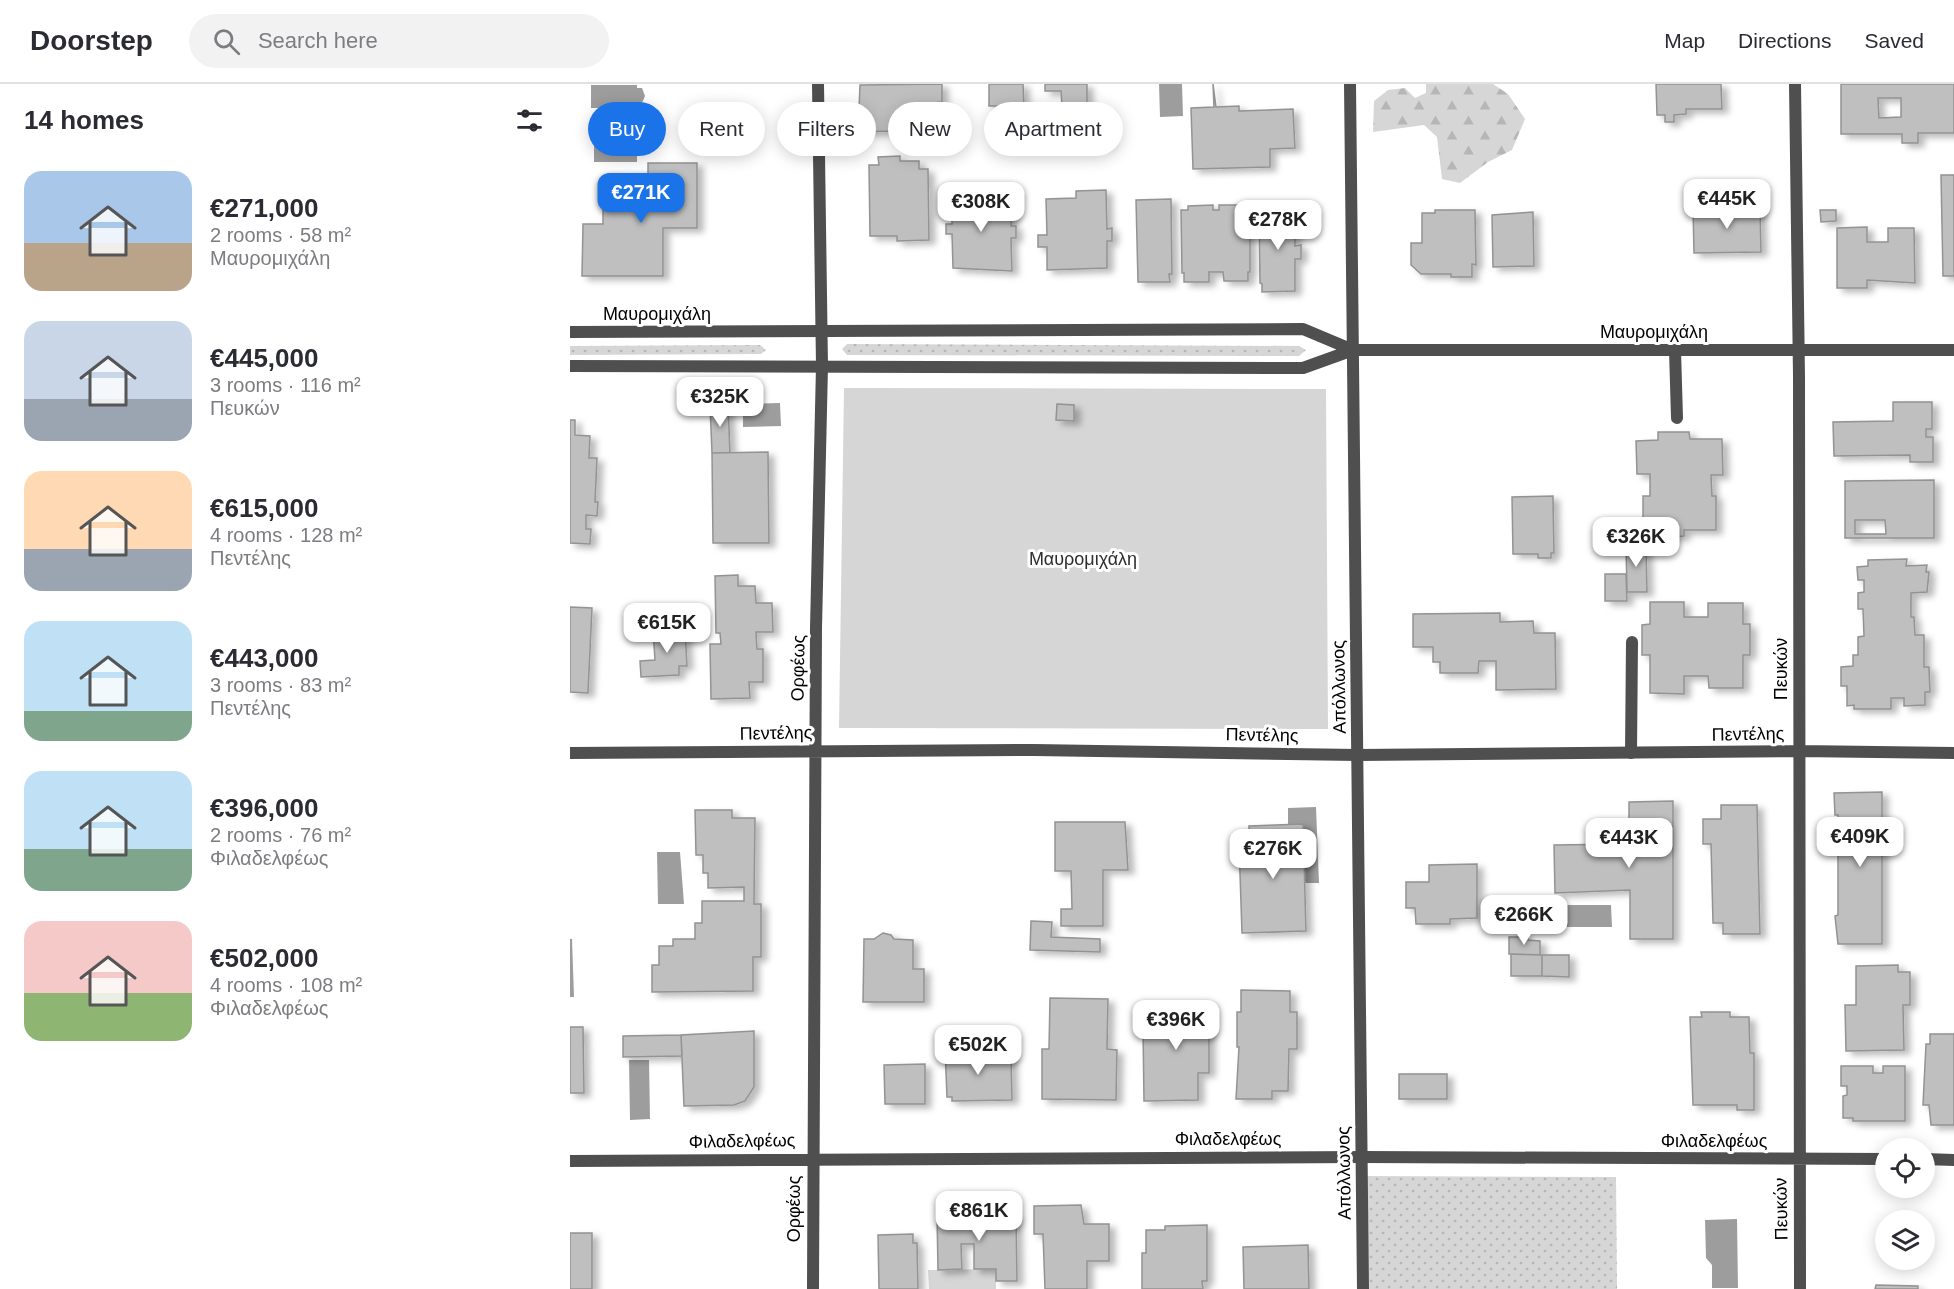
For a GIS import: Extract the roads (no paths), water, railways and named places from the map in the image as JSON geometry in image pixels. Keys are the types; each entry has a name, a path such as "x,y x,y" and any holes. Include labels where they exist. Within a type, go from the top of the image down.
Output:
{"street":[{"name":"Ορφέως","path":"813,1289 815,751 822,366 818,84"},
{"name":"Απόλλωνος","path":"1350,84 1364,1289"},
{"name":"Πευκών","path":"1795,84 1798,350 1800,1289"},
{"name":"Μαυρομιχάλη","path":"570,332 1303,329 1353,350"},
{"name":"Μαυρομιχάλη","path":"570,366 1303,368 1353,350 1954,350"},
{"path":"1675,350 1677,418"},
{"path":"1631,753 1632,642"},
{"name":"Πεντέλης","path":"570,753 1034,750 1358,755 1799,751 1954,753"},
{"name":"Φιλαδελφέως","path":"570,1161 1362,1157 1875,1159"},
{"path":"1935,1160 1954,1160"}]}
